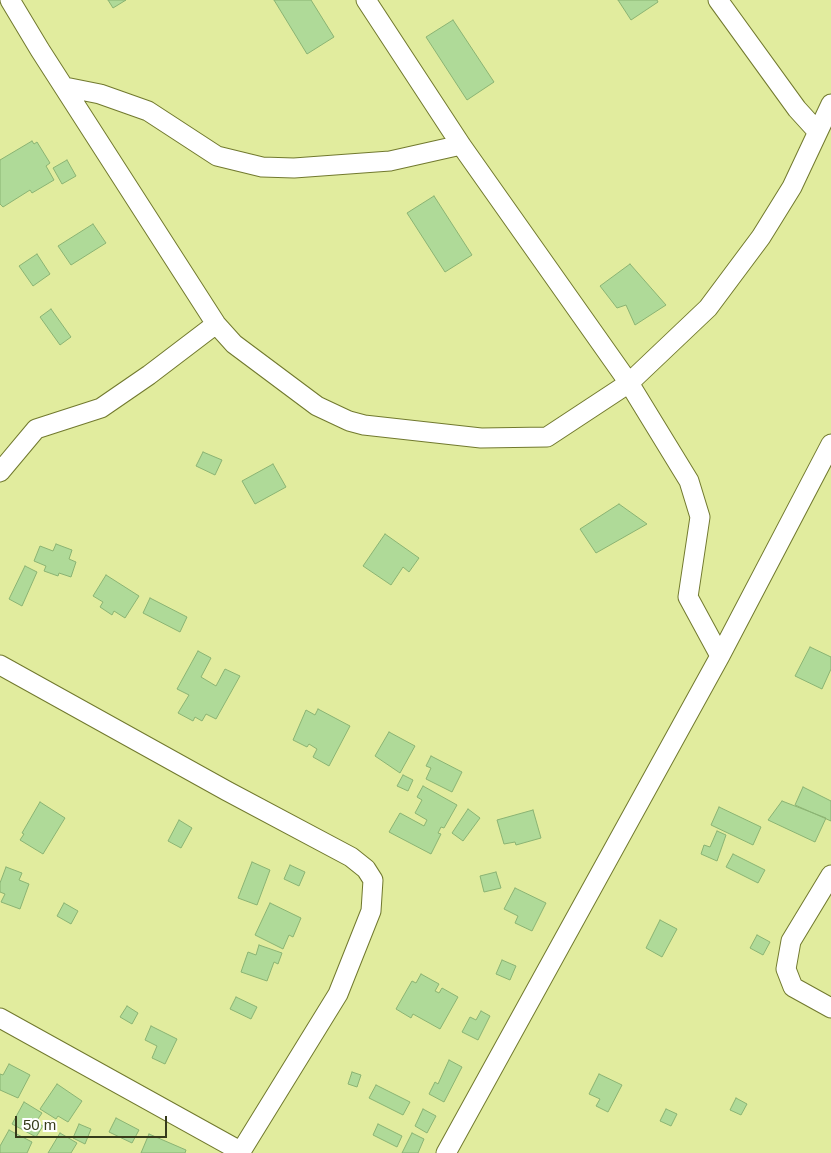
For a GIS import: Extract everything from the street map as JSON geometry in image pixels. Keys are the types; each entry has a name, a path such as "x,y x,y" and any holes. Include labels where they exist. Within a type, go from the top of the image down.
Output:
{"street":[{"path":"10,0 216,324 234,344 310,402 349,421 364,425 481,438 547,437 629,383 708,308 761,237 792,187 831,104"},
{"path":"366,0 461,145 629,383 689,481 700,517 688,597 720,656"},
{"path":"718,0 797,109 817,132"},
{"path":"65,87 100,94 148,112 217,156 262,167 294,168 390,161 461,145"},
{"path":"0,472 36,429 101,408 149,375 216,324"},
{"path":"446,1153 720,656 831,444"},
{"path":"0,665 226,791 351,857 366,869 373,880 371,911 338,994 240,1152 0,1018"},
{"path":"831,875 791,941 786,969 793,987 831,1008"}],"building":[{"path":"108,0 126,0 113,8"},
{"path":"274,0 311,0 334,37 307,54"},
{"path":"618,0 657,0 658,2 631,20"},
{"path":"453,20 494,82 467,100 426,37"},
{"path":"32,141 34,144 37,142 50,163 46,166 54,180 32,193 30,190 3,207 0,204 0,160"},
{"path":"67,160 76,176 62,184 53,168"},
{"path":"434,196 472,255 445,272 407,213"},
{"path":"93,224 106,243 71,265 58,246"},
{"path":"37,254 50,274 33,286 19,266"},
{"path":"630,264 666,305 635,325 626,305 617,308 600,286"},
{"path":"51,309 71,337 60,345 40,317"},
{"path":"203,452 222,460 215,475 196,466"},
{"path":"273,464 286,487 255,504 242,481"},
{"path":"619,504 647,524 596,553 580,529"},
{"path":"385,534 419,558 409,572 403,567 391,585 363,566"},
{"path":"56,544 72,550 69,559 76,562 71,577 59,573 58,576 44,571 46,566 34,561 40,546 53,551"},
{"path":"25,566 37,572 22,606 9,599"},
{"path":"106,575 139,596 125,618 114,611 112,615 100,607 103,602 93,596"},
{"path":"150,598 187,617 180,632 143,613"},
{"path":"810,647 831,657 831,669 822,689 795,676"},
{"path":"198,651 211,658 201,677 216,686 225,669 240,676 216,719 206,714 202,721 195,717 193,721 178,713 189,695 177,689"},
{"path":"318,709 350,726 329,766 313,757 317,749 309,744 307,747 293,740 306,710 315,715"},
{"path":"389,732 415,746 400,773 375,756"},
{"path":"431,756 462,772 452,792 426,779 431,768 426,766"},
{"path":"403,775 413,780 408,791 397,786"},
{"path":"423,786 457,805 444,828 441,827 438,833 441,834 431,854 389,832 400,813 424,826 427,820 415,813 422,800 417,797"},
{"path":"803,787 831,801 831,821 795,805"},
{"path":"782,801 826,818 815,842 768,820"},
{"path":"40,802 65,818 43,854 20,840"},
{"path":"719,807 761,827 753,845 711,825"},
{"path":"468,809 480,818 463,841 452,833"},
{"path":"533,810 541,838 516,845 515,842 504,844 497,820"},
{"path":"179,820 192,828 181,848 168,841"},
{"path":"717,831 726,835 717,861 701,854 704,845 710,847"},
{"path":"733,854 765,870 758,883 726,867"},
{"path":"252,862 270,870 257,905 238,898"},
{"path":"290,865 305,872 299,886 284,879"},
{"path":"6,867 22,873 19,880 29,884 20,909 1,902 5,894 0,892 0,883"},
{"path":"496,872 501,888 484,892 480,876"},
{"path":"515,888 546,903 532,931 515,923 518,916 504,909"},
{"path":"64,903 78,911 71,924 57,916"},
{"path":"270,903 301,918 293,937 289,935 283,949 255,935"},
{"path":"660,920 677,929 662,957 646,948"},
{"path":"757,935 770,942 763,955 750,948"},
{"path":"259,945 282,953 278,964 274,962 267,981 241,972 248,952 256,955"},
{"path":"502,960 516,966 510,980 496,974"},
{"path":"421,974 439,984 435,991 439,993 442,988 458,997 440,1029 413,1014 411,1018 396,1009 412,981 416,983"},
{"path":"236,997 257,1007 251,1019 230,1009"},
{"path":"127,1006 138,1013 132,1024 120,1017"},
{"path":"481,1011 490,1016 478,1040 462,1032 470,1017 476,1020"},
{"path":"151,1026 177,1039 165,1064 152,1058 157,1046 145,1040"},
{"path":"449,1060 462,1067 444,1102 429,1094 435,1082 438,1084"},
{"path":"9,1064 30,1075 18,1098 0,1090 0,1074 3,1075"},
{"path":"352,1072 361,1075 357,1087 348,1084"},
{"path":"599,1074 622,1085 608,1112 596,1106 600,1099 589,1094"},
{"path":"57,1084 82,1101 68,1122 58,1116 56,1119 40,1109"},
{"path":"376,1085 410,1102 403,1115 369,1098"},
{"path":"736,1098 747,1104 741,1115 730,1110"},
{"path":"24,1102 42,1113 36,1122 43,1126 36,1137 12,1124"},
{"path":"423,1109 436,1116 427,1133 415,1126"},
{"path":"666,1109 677,1114 671,1126 660,1121"},
{"path":"116,1118 139,1130 132,1143 109,1132"},
{"path":"79,1124 91,1129 85,1144 73,1138"},
{"path":"378,1124 402,1136 397,1147 373,1135"},
{"path":"9,1130 32,1142 27,1153 0,1153 0,1146"},
{"path":"60,1133 77,1143 71,1153 48,1153"},
{"path":"412,1133 424,1139 418,1153 402,1153"},
{"path":"149,1134 186,1150 185,1153 141,1153"}]}
